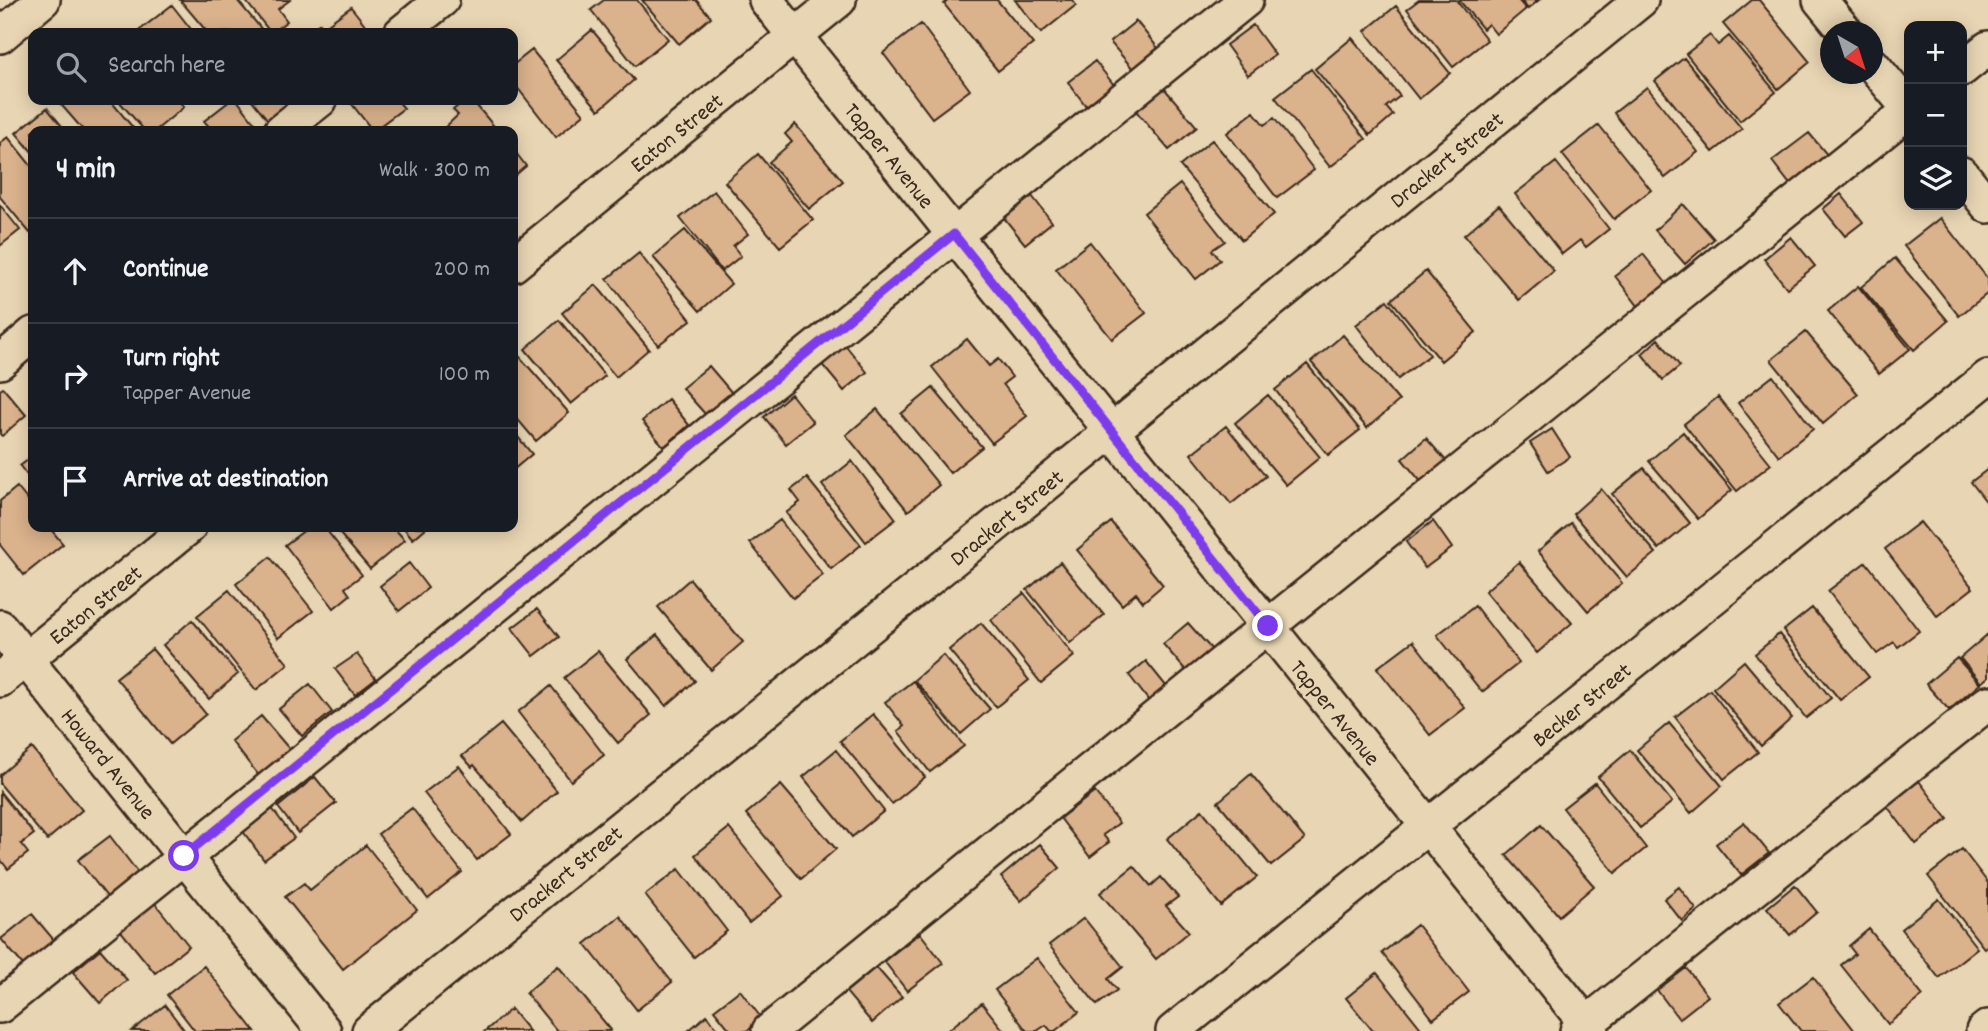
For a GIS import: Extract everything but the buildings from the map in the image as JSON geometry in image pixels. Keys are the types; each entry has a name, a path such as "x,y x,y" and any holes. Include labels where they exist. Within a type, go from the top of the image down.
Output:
{"street":[{"path":"0,36 43,0"},
{"path":"407,28 442,0"},
{"name":"Tapper Avenue","path":"766,0 1428,827 1585,1029"},
{"name":"Eaton Street","path":"518,261 839,0"},
{"path":"0,1006 1246,0"},
{"name":"Drackert Street","path":"369,1031 1641,0"},
{"path":"1820,0 1837,21"},
{"path":"1967,65 1988,48"},
{"path":"1883,78 1904,104"},
{"path":"287,126 314,105"},
{"path":"769,1031 1904,114"},
{"path":"1967,180 1988,206"},
{"path":"0,362 28,338"},
{"name":"Becker Street","path":"1173,1031 1988,377"},
{"name":"Eaton Street","path":"0,680 184,532"},
{"name":"Howard Avenue","path":"0,627 324,1031"},
{"path":"1585,1029 1988,703"},
{"path":"1983,1031 1988,1027"}],"route":[{"path":"184,856 954,234 1268,626"}]}
